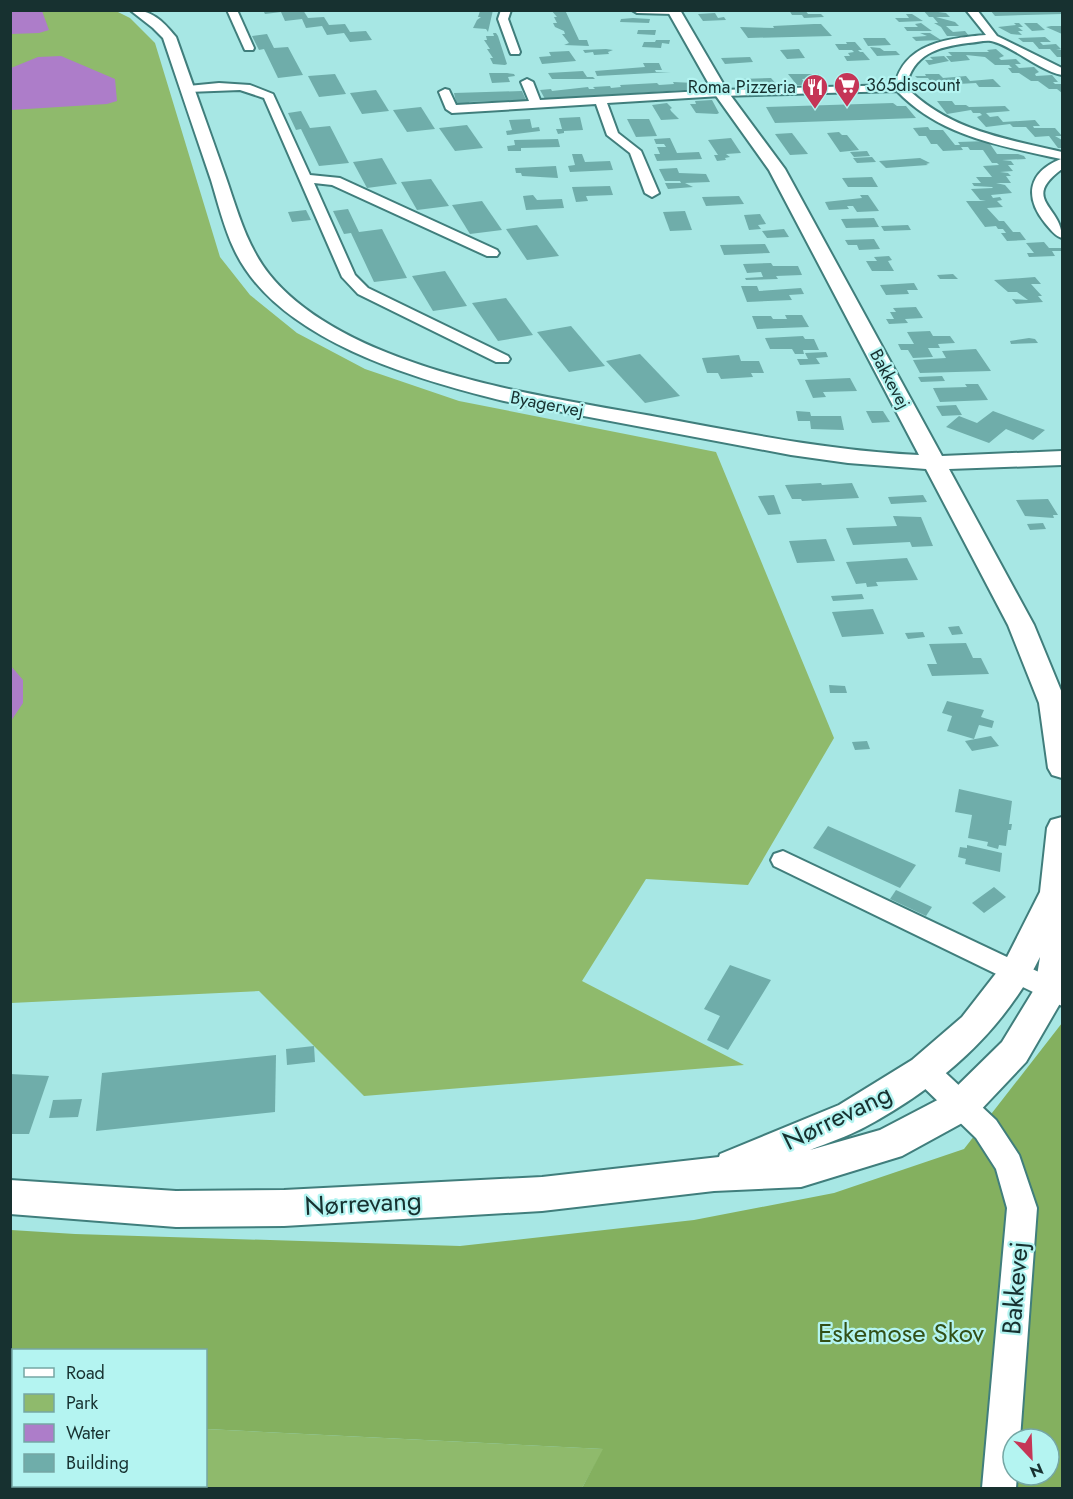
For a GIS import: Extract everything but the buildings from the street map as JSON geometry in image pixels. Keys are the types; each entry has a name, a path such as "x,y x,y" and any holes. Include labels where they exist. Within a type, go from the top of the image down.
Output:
{"street":[{"name":"Byagervej","path":"136,10 158,25 169,37 243,250 277,294 308,318 338,336 386,358 445,380 512,398 807,450 876,459 935,463 1062,458"},
{"path":"232,10 249,48"},
{"path":"506,10 503,19 515,52"},
{"path":"637,10 674,11"},
{"path":"971,10 984,30 993,38 1062,72"},
{"name":"Bakkevej","path":"674,11 721,93 777,169 1021,625 1053,703 1062,768"},
{"path":"993,38 949,44 915,56 901,75 900,88 912,103 935,118 1004,142 1062,156"},
{"path":"527,82 536,104"},
{"name":"Byagervej","path":"188,89 230,85 260,91 269,96 349,277 363,291 502,359"},
{"path":"445,92 452,109 721,93 900,88"},
{"path":"600,100 612,135 635,151 652,193"},
{"path":"1062,163 1041,182 1036,194 1039,205 1062,234"},
{"path":"305,177 335,181 492,253"},
{"path":"962,1105 1014,1052 1057,993 1059,942 1056,891 1062,828"},
{"path":"783,860 1057,993"},
{"path":"925,1071 974,1027 1016,972 1056,891"},
{"name":"Bakkevej","path":"925,1071 986,1129 1009,1164 1022,1208 999,1488"},
{"name":"Nørrevang","path":"714,1174 852,1116 925,1071"},
{"name":"Nørrevang","path":"10,1197 176,1209 284,1208 542,1194 714,1174 801,1170 889,1144 962,1105"}],"green space":[{"path":"11,11 116,11 130,18 155,43 220,257 250,295 297,333 365,369 459,401 716,452 834,738 748,885 646,879 582,981 744,1065 364,1096 259,991 11,1003"},
{"name":"Eskemose Skov","path":"1062,1023 1062,1488 582,1488 603,1449 207,1429 207,1349 12,1349 11,1420 11,1230 460,1246 694,1220 834,1193 964,1149"},
{"path":"11,1420 12,1487 207,1487 207,1429 604,1449 582,1488 11,1488"}],"water":[{"path":"11,10 42,11 49,30 39,33 11,34"},
{"path":"61,56 115,79 117,101 107,104 11,110 11,68 38,57"},
{"path":"11,666 23,680 23,703 11,721"}],"place":[{"name":"365discount","path":"847,108"},
{"name":"Roma Pizzeria","path":"815,110"}]}
